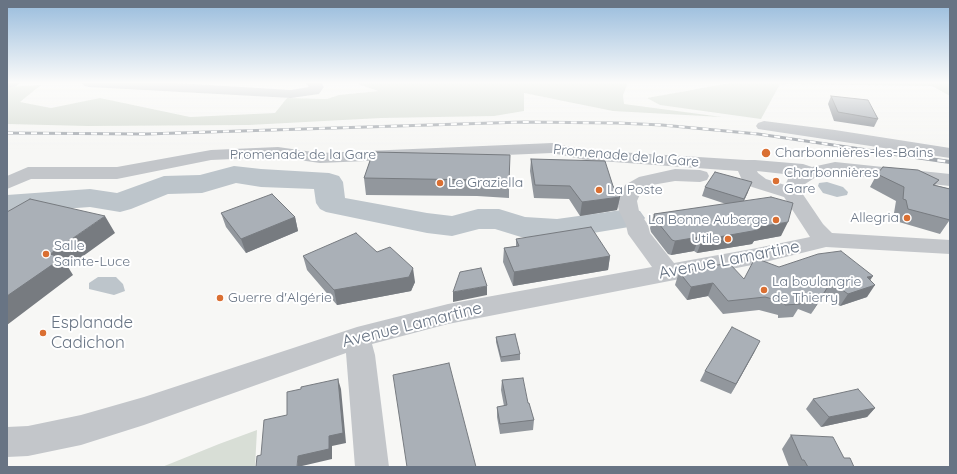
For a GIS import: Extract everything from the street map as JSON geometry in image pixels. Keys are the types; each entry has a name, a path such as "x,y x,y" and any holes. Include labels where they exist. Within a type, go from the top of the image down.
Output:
{"street":[{"path":"764,126 835,135 950,153"},
{"name":"Promenade de la Gare","path":"7,183 28,173 117,173 211,155 278,152 320,158 552,148 586,155 720,163 748,172"},
{"path":"669,273 639,234 637,224 628,211 627,201 632,189 646,181 675,175 748,172 755,165 803,170 810,173"},
{"path":"826,240 815,229 792,193 796,181 810,173 836,168 950,180"},
{"path":"748,172 759,183 792,193"},
{"name":"Avenue Lamartine","path":"7,442 28,441 81,430 151,408 357,338 448,314 757,256 826,240 950,248"},
{"path":"357,338 361,355 372,467"}],"shaded area":[{"path":"7,105 36,105 51,108 65,105 134,105 190,117 275,113 281,105 524,105 524,111 494,116 381,118 249,125 87,126 7,124"},
{"path":"584,105 632,105 722,117 613,111"},
{"path":"661,105 769,105 761,119"},
{"path":"827,182 843,187 848,192 847,195 837,197 823,193 818,186 819,183"},
{"path":"98,277 116,277 123,284 125,291 114,295 89,289 89,283"},
{"path":"257,430 255,467 162,467 219,444"}],"building":[{"path":"835,105 871,105 878,119 838,112"},
{"path":"373,152 510,155 509,182 364,178"},
{"path":"531,159 605,161 613,186 620,197 582,202 570,186 535,185"},
{"path":"883,167 918,170 939,180 933,185 950,189 950,220 908,209 906,200 903,199 904,187 877,174"},
{"path":"715,172 752,182 744,199 705,187"},
{"path":"272,194 295,217 241,239 221,213"},
{"path":"771,197 793,203 788,222 758,227 758,230 702,240 699,237 675,241 672,240 655,219 654,214"},
{"path":"30,199 105,216 50,254 62,258 7,296 7,212"},
{"path":"591,227 610,256 514,272 504,248 519,246 516,239"},
{"path":"356,233 377,252 390,247 413,268 409,277 334,290 303,256"},
{"path":"841,251 873,276 867,277 875,285 848,294 831,282 818,302 805,296 800,304 785,305 784,302 765,297 728,301 713,283 691,287 679,272 729,263 744,279 755,258 779,267 818,254"},
{"path":"481,268 487,286 453,292 460,272"},
{"path":"732,327 760,341 736,384 705,371"},
{"path":"515,334 520,354 501,357 496,337"},
{"path":"449,363 476,467 407,467 393,375"},
{"path":"523,378 528,403 534,420 500,424 497,407 507,405 502,380"},
{"path":"338,379 343,433 329,436 329,449 298,456 297,467 256,467 257,456 261,455 264,420 287,415 287,392 301,389 301,387"},
{"path":"858,389 875,408 829,417 813,399"},
{"path":"791,435 833,437 844,458 850,458 854,467 808,467 804,460 802,460"}],"waterway":[{"path":"7,204 90,198 120,203 164,185 202,184 234,174 261,178 329,182 331,203 337,206 427,223 452,226 478,219 499,219 521,227 557,229 629,218"}],"railway":[{"path":"7,133 146,134 523,122 618,123 662,125 758,134 881,152"},
{"path":"874,151 950,162"}],"place":[{"name":"Charbonnières-les-Bains","path":"766,153"},
{"name":"Charbonnières Gare","path":"776,181"},
{"name":"Le Graziella","path":"440,183"},
{"name":"La Poste","path":"599,190"},
{"name":"Allegria","path":"907,218"},
{"name":"La Bonne Auberge","path":"776,220"},
{"name":"Utile","path":"728,239"},
{"name":"Salle Sainte-Luce","path":"46,254"},
{"name":"La boulangrie de Thierry","path":"764,290"},
{"name":"Guerre d'Algérie","path":"220,298"},
{"name":"Esplanade Cadichon","path":"43,333"}]}
